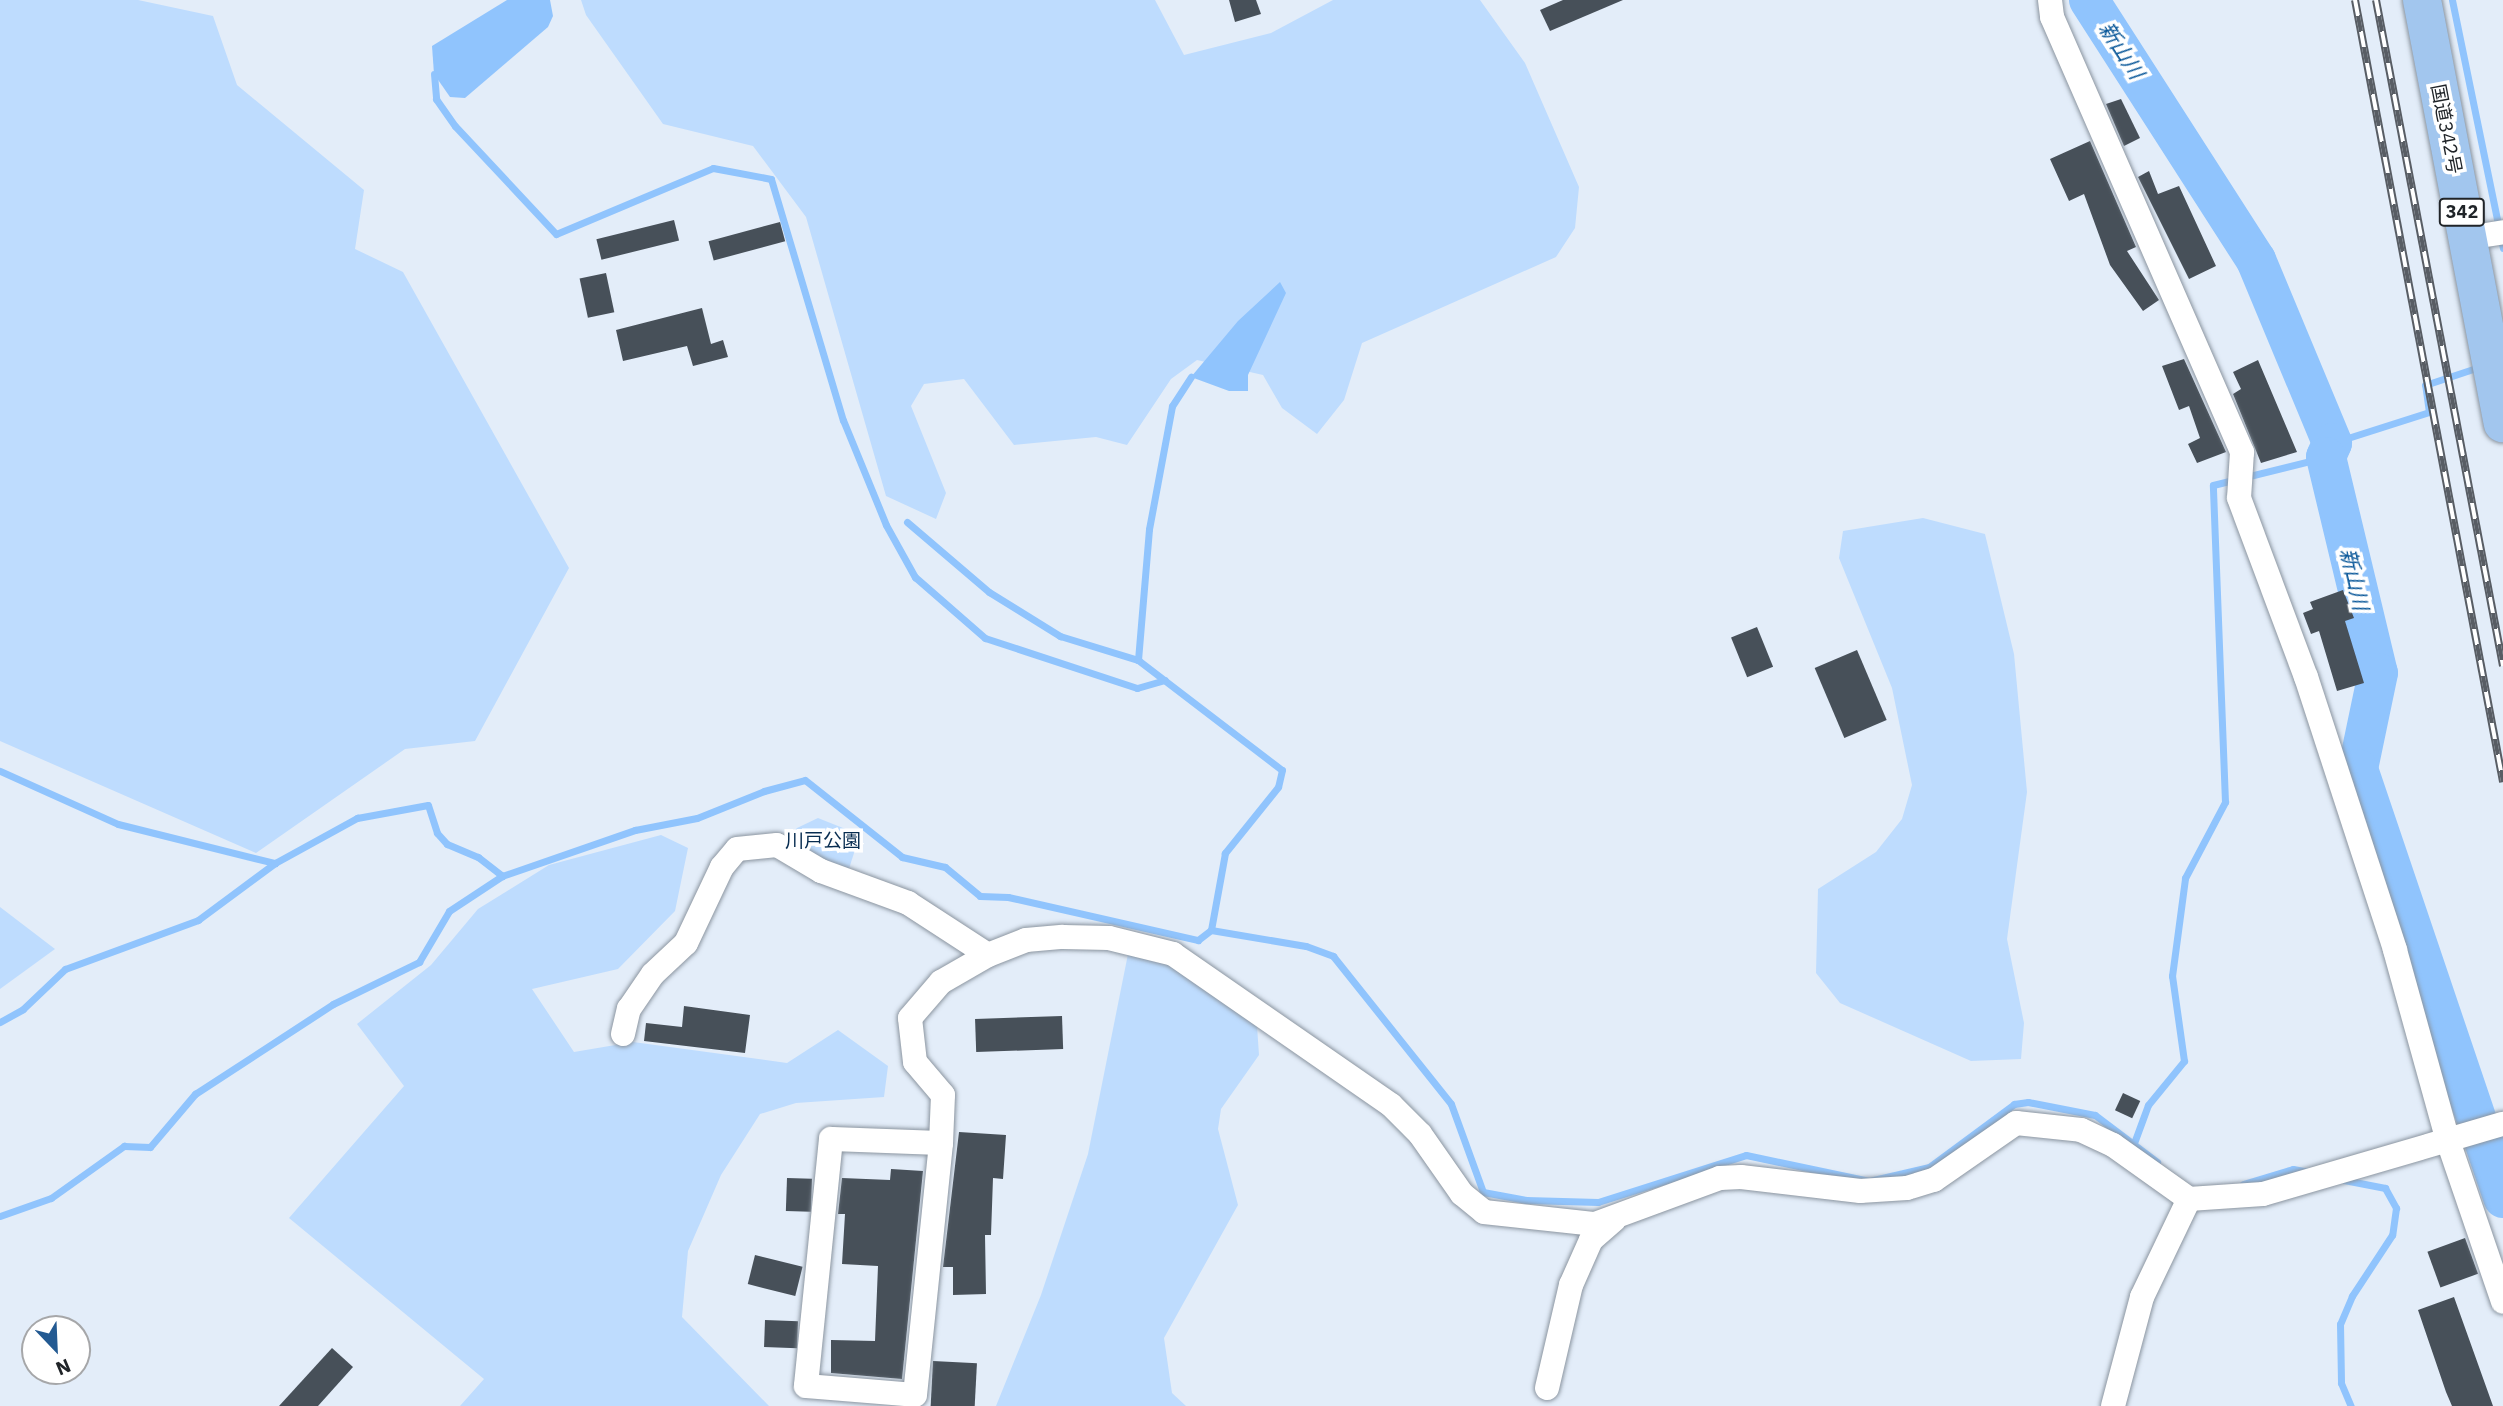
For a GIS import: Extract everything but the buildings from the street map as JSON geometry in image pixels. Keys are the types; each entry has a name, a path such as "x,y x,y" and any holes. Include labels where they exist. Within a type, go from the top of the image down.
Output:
{"highway":[{"name":"国道342号","path":"2422,0 2485,235 2503,423"}],"street":[{"path":"2050,0 2052,17 2242,452 2239,498 2306,677 2457,1136 2503,1303"},
{"path":"623,1034 629,1009 653,974 685,943 722,867 737,849 777,845 821,870 908,903 988,955"},
{"path":"941,1143 831,1139 806,1386 915,1395 941,1143 943,1095 915,1062 910,1018 941,982 988,955 1026,940 1063,937 1109,939 1173,954 1391,1105 1420,1134 1462,1194 1484,1212 1595,1224 1615,1219 1720,1178 1741,1177 1860,1191 1907,1188 1934,1180 2016,1124 2081,1130 2113,1145 2189,1199 2263,1194 2503,1124"},
{"path":"2113,1406 2143,1297 2189,1199"},
{"path":"1547,1388 1572,1285 1591,1240 1615,1219"}],"green space":[{"path":"0,0 138,0 213,16 237,85 364,190 355,249 403,272 569,568 475,741 405,749 256,853 0,741"},
{"path":"581,0 1155,0 1184,55 1271,33 1333,0 1480,0 1525,63 1579,187 1575,228 1556,257 1362,343 1344,400 1317,434 1282,408 1263,375 1197,360 1171,379 1127,445 1096,437 1014,445 964,379 924,384 911,406 946,493 936,519 886,496 806,217 753,146 663,124 586,15"},
{"path":"1923,518 1985,534 2014,654 2027,792 2007,939 2024,1023 2021,1059 1971,1061 1840,1003 1816,973 1818,889 1876,852 1902,819 1912,785 1892,688 1839,558 1843,531"},
{"name":"川戸公園","path":"818,818 848,830 854,853 847,875 781,846 797,828"},
{"path":"661,835 688,848 675,911 618,969 532,989 574,1052 633,1042 787,1063 838,1030 888,1066 884,1097 796,1103 760,1114 721,1175 688,1251 682,1317 769,1406 460,1406 484,1379 289,1218 404,1086 357,1024 431,965 478,909 549,865"},
{"path":"0,907 55,949 0,989"},
{"path":"1129,949 1179,967 1256,1011 1259,1055 1221,1109 1218,1129 1238,1205 1164,1338 1172,1393 1186,1406 996,1406 1041,1295 1088,1154"}],"water":[{"path":"507,0 550,0 553,16 548,27 465,98 450,97 434,74 432,46"},
{"path":"1280,282 1286,293 1248,375 1248,391 1229,391 1191,377 1238,321"}],"waterway":[{"name":"新山川","path":"2089,0 2256,260 2332,443 2326,457 2378,673 2358,769 2503,1198"},
{"path":"2452,0 2503,248"},
{"path":"434,74 436,99 455,126 556,234 713,168 771,179 843,420 886,525 915,577 985,638 1137,688 1165,680"},
{"path":"2332,443 2429,412 2425,385 2479,367"},
{"path":"1138,660 1149,529 1172,406 1191,377"},
{"path":"2134,1143 2148,1105 2184,1061 2172,976 2185,878 2225,802 2213,485 2326,457"},
{"path":"907,522 989,592 1060,636 1138,660 1282,770 1278,787 1225,853 1211,930"},
{"path":"0,771 118,824 275,863 357,818 428,805 437,833 447,844 478,857 502,876"},
{"path":"0,1216 51,1198 124,1146 150,1147 195,1094 333,1004 419,962 449,911 502,876 635,830 697,818 764,791 805,780 902,857 945,867 980,896 1008,897 1198,940 1211,930 1306,946 1333,956 1451,1104 1483,1192 1526,1200 1598,1202 1746,1155 1869,1181 1929,1167 2014,1104 2028,1102 2095,1115 2157,1162"},
{"path":"0,1022 23,1009 65,969 198,920 275,863"},
{"path":"2243,1184 2293,1169 2309,1172"},
{"path":"2344,1180 2385,1188 2396,1208 2392,1235 2352,1296 2340,1324 2341,1383 2351,1406"}],"railway":[{"path":"2355,0 2503,782"},
{"path":"2376,0 2503,666"}]}
